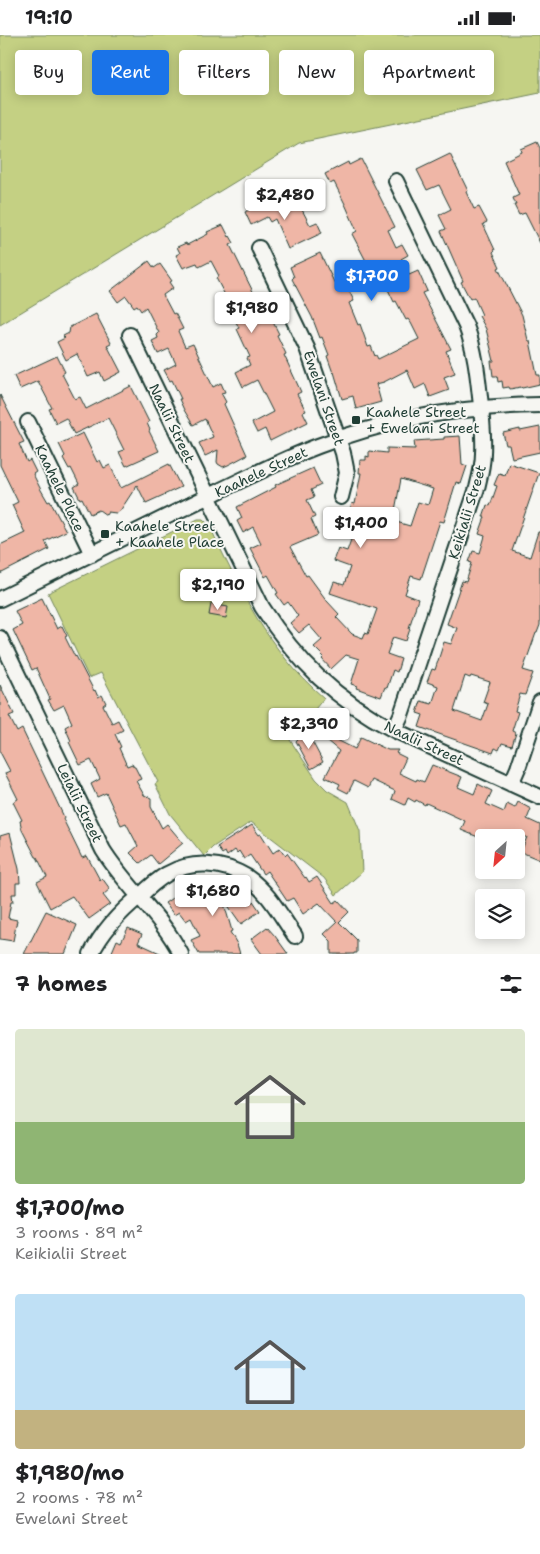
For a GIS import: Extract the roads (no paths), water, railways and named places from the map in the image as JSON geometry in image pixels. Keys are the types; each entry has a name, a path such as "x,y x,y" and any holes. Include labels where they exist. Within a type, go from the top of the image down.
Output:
{"street":[{"name":"Keikialii Street","path":"394,730 401,715 477,488 484,452 474,352 469,334 396,181"},
{"name":"Ewelani Street","path":"259,248 307,348 338,438 346,465 346,479 341,497"},
{"name":"Naalii Street","path":"130,335 262,607 293,651 333,691 372,718 540,797"},
{"name":"Kaahele Street","path":"0,599 208,497 292,457 338,438 428,415 481,408 540,405"},
{"name":"Kaahele Place","path":"28,422 92,554"},
{"name":"Leialii Street","path":"0,638 104,850 120,874 164,927 181,954"},
{"path":"511,784 540,702"},
{"path":"91,954 110,923 158,880 175,870 195,865 220,866 237,872 256,885 267,896 296,936"}],"place":[{"name":"Kaahele Street + Ewelani Street","path":"356,420"},
{"name":"Kaahele Street + Kaahele Place","path":"105,534"}]}
